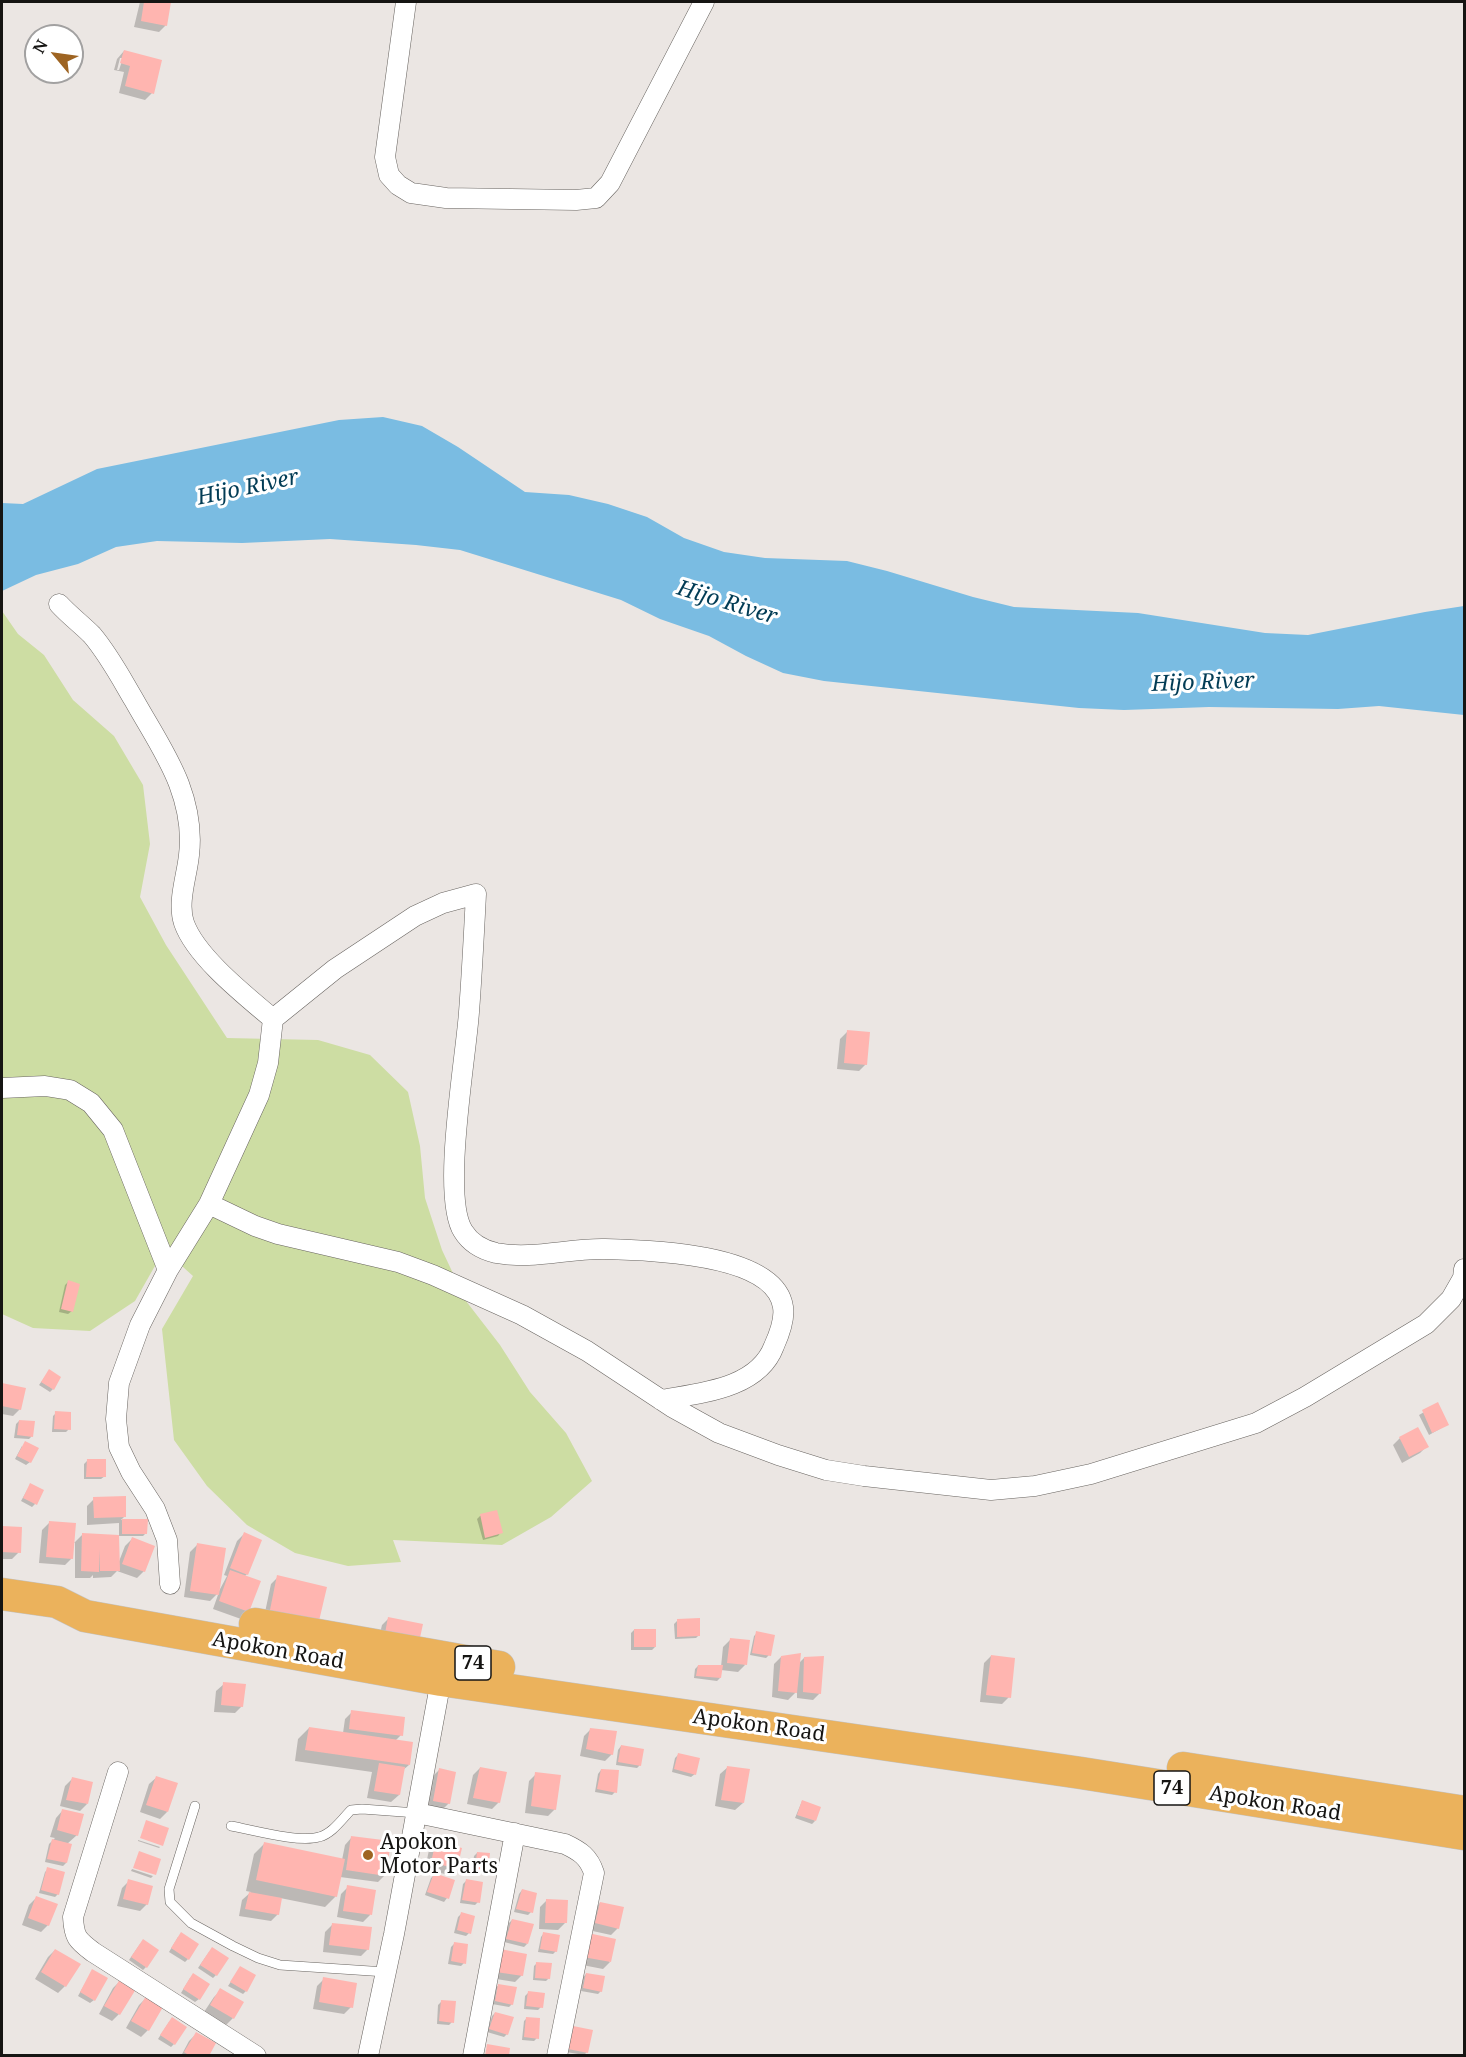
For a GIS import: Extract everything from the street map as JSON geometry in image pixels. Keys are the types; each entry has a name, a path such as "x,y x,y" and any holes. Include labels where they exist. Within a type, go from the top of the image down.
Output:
{"highway":[{"name":"Apokon Road","path":"2,1594 57,1602 85,1616 443,1668 1464,1834"},
{"name":"Apokon Road","path":"443,1668 556,1676 891,1724 1464,1812"}],"street":[{"path":"406,2 385,158 389,175 398,185 411,193 434,196 576,200 596,198 610,183 704,2"},
{"path":"59,604 71,618 91,634 108,656 179,784 191,823 182,900 184,922 196,945 221,972 273,1019"},
{"path":"170,1584 167,1540 155,1509 131,1472 119,1447 116,1419 120,1383 140,1325 168,1270 209,1204 259,1095 268,1063 273,1019 335,969 406,921 443,903 476,894 470,1013 457,1129 455,1173 457,1212 462,1230 472,1242 484,1250 521,1255 603,1249 696,1256 746,1268 765,1278 777,1291 783,1307 781,1329 773,1350 762,1366 744,1379 714,1390 661,1400"},
{"path":"2,1088 45,1086 70,1090 91,1103 113,1130 168,1270"},
{"path":"209,1204 255,1226 278,1234 398,1262 433,1275 522,1315 587,1351 661,1400 719,1432 778,1455 826,1470 991,1490 1035,1486 1102,1471 1256,1423 1426,1324 1451,1299 1463,1278 1464,1269"},
{"path":"368,2055 417,1813 443,1668"},
{"path":"118,1772 73,1917 74,1932 79,1941 93,1952 256,2055"},
{"path":"417,1813 565,1844 579,1850 590,1861 594,1874 557,2055"},
{"path":"473,2055 514,1833"}],"lane":[{"path":"195,1806 169,1890 170,1902 179,1913 191,1923 232,1946 280,1965 386,1972"},
{"path":"231,1826 300,1839 320,1837 331,1831 351,1810 417,1813"}],"green space":[{"path":"2,611 18,634 44,655 73,700 114,736 143,785 150,844 140,897 166,945 227,1038 318,1040 370,1055 408,1092 420,1146 425,1198 442,1250 466,1301 500,1345 530,1392 566,1433 592,1481 551,1517 502,1545 393,1540 401,1562 348,1566 295,1553 247,1525 207,1486 174,1440 162,1329 193,1276 164,1250 135,1301 90,1331 33,1328 2,1314"}],"water":[{"name":"Hijo River","path":"383,417 422,426 525,492 569,495 608,504 647,517 684,538 724,552 765,558 847,561 1014,607 1138,613 1265,633 1308,635 1464,606 1464,715 1379,706 1338,709 1209,707 1124,710 1079,708 824,681 783,673 709,636 660,619 621,600 460,550 416,545 330,539 242,543 157,541 116,547 78,564 36,575 2,591 2,503 23,504 97,469 339,420"}],"building":[{"path":"144,2 171,2 167,26 141,21"},
{"path":"124,50 162,60 154,94 125,86 130,66 120,63"},
{"path":"847,1030 870,1032 867,1065 844,1063"},
{"path":"68,1280 80,1284 73,1312 61,1309"},
{"path":"49,1369 61,1377 54,1390 41,1382"},
{"path":"2,1383 26,1388 21,1410 2,1406"},
{"path":"1438,1402 1449,1425 1432,1433 1422,1410"},
{"path":"55,1411 71,1412 71,1430 54,1429"},
{"path":"19,1420 35,1421 33,1437 17,1435"},
{"path":"1418,1427 1429,1447 1409,1457 1399,1437"},
{"path":"25,1441 39,1448 31,1463 17,1456"},
{"path":"87,1459 106,1459 106,1477 86,1477"},
{"path":"30,1483 44,1490 37,1505 23,1498"},
{"path":"126,1496 126,1517 94,1518 93,1497"},
{"path":"497,1510 503,1533 485,1538 480,1514"},
{"path":"122,1519 148,1519 147,1534 122,1534"},
{"path":"49,1521 76,1523 73,1559 46,1557"},
{"path":"2,1526 22,1527 21,1553 2,1552"},
{"path":"244,1532 262,1540 248,1575 230,1568"},
{"path":"82,1533 119,1535 120,1571 100,1571 99,1549 99,1572 81,1571"},
{"path":"132,1537 155,1546 145,1572 122,1564"},
{"path":"197,1543 226,1548 219,1595 190,1591"},
{"path":"230,1570 261,1581 249,1612 219,1601"},
{"path":"277,1575 327,1587 319,1621 270,1610"},
{"path":"388,1617 423,1624 418,1647 384,1639"},
{"path":"700,1618 700,1636 677,1637 677,1619"},
{"path":"634,1629 656,1629 656,1647 634,1647"},
{"path":"756,1631 775,1635 771,1656 752,1653"},
{"path":"730,1638 750,1640 747,1665 727,1663"},
{"path":"801,1653 797,1693 778,1691 781,1656"},
{"path":"991,1655 1015,1658 1011,1698 986,1695"},
{"path":"824,1656 821,1694 803,1692 804,1657"},
{"path":"698,1665 723,1665 721,1678 696,1676"},
{"path":"223,1682 246,1684 243,1707 221,1705"},
{"path":"351,1710 405,1717 403,1736 349,1729"},
{"path":"309,1727 413,1742 410,1765 305,1750"},
{"path":"590,1728 617,1731 613,1755 586,1749"},
{"path":"621,1745 644,1749 641,1766 618,1762"},
{"path":"678,1753 700,1758 696,1775 674,1769"},
{"path":"379,1763 405,1767 400,1795 374,1791"},
{"path":"727,1766 750,1769 744,1803 721,1800"},
{"path":"480,1767 507,1772 500,1803 473,1798"},
{"path":"439,1768 456,1772 450,1804 433,1801"},
{"path":"601,1769 619,1770 617,1793 597,1789"},
{"path":"535,1772 561,1775 556,1810 531,1806"},
{"path":"156,1776 178,1783 168,1812 146,1805"},
{"path":"72,1777 93,1782 88,1804 66,1800"},
{"path":"802,1800 821,1807 816,1821 797,1815"},
{"path":"62,1809 84,1814 78,1836 57,1830"},
{"path":"146,1820 169,1828 163,1846 140,1838"},
{"path":"351,1836 391,1841 386,1876 346,1870"},
{"path":"52,1839 72,1844 67,1863 47,1859"},
{"path":"436,1841 462,1848 457,1869 431,1862"},
{"path":"264,1842 345,1859 337,1897 256,1880"},
{"path":"139,1851 161,1859 156,1875 133,1868"},
{"path":"477,1852 490,1853 488,1871 475,1870"},
{"path":"47,1867 65,1872 59,1895 41,1890"},
{"path":"434,1873 455,1880 449,1899 427,1892"},
{"path":"128,1879 153,1886 148,1905 123,1899"},
{"path":"466,1879 483,1882 480,1903 462,1900"},
{"path":"347,1885 376,1890 372,1915 343,1911"},
{"path":"522,1889 537,1893 533,1913 516,1909"},
{"path":"249,1892 282,1898 279,1915 245,1909"},
{"path":"36,1896 58,1904 49,1926 28,1918"},
{"path":"546,1899 568,1900 567,1923 545,1923"},
{"path":"600,1902 624,1907 619,1929 595,1923"},
{"path":"461,1912 475,1916 471,1934 457,1930"},
{"path":"512,1919 534,1924 528,1944 506,1939"},
{"path":"332,1923 372,1927 369,1950 329,1945"},
{"path":"181,1932 199,1944 189,1960 171,1948"},
{"path":"543,1932 560,1935 557,1952 540,1949"},
{"path":"588,1933 616,1939 611,1962 583,1957"},
{"path":"143,1939 159,1950 147,1968 131,1957"},
{"path":"454,1942 468,1944 466,1964 451,1961"},
{"path":"212,1947 229,1958 217,1976 200,1965"},
{"path":"55,1949 81,1964 66,1987 41,1972"},
{"path":"500,1949 527,1954 523,1976 496,1972"},
{"path":"536,1962 552,1963 550,1979 535,1978"},
{"path":"240,1966 256,1975 247,1992 230,1982"},
{"path":"92,1969 108,1978 95,2001 80,1992"},
{"path":"193,1973 210,1984 200,2000 183,1989"},
{"path":"586,1973 605,1976 602,1992 583,1988"},
{"path":"323,1977 357,1983 353,2008 319,2002"},
{"path":"120,1979 136,1989 120,2015 104,2006"},
{"path":"498,1984 517,1987 513,2005 495,2001"},
{"path":"220,1988 244,2002 234,2019 210,2005"},
{"path":"528,1991 545,1993 543,2008 526,2006"},
{"path":"146,1996 163,2007 149,2031 131,2021"},
{"path":"441,2000 456,2001 454,2023 439,2021"},
{"path":"495,2012 514,2017 508,2035 489,2029"},
{"path":"172,2017 187,2027 175,2045 160,2035"},
{"path":"526,2017 540,2018 539,2039 524,2037"},
{"path":"573,2026 593,2030 588,2053 568,2049"},
{"path":"196,2032 216,2043 209,2056 190,2056 184,2052"},
{"path":"487,2044 510,2048 509,2056 485,2056"}],"place":[{"name":"Apokon Motor Parts","path":"368,1855"}]}
